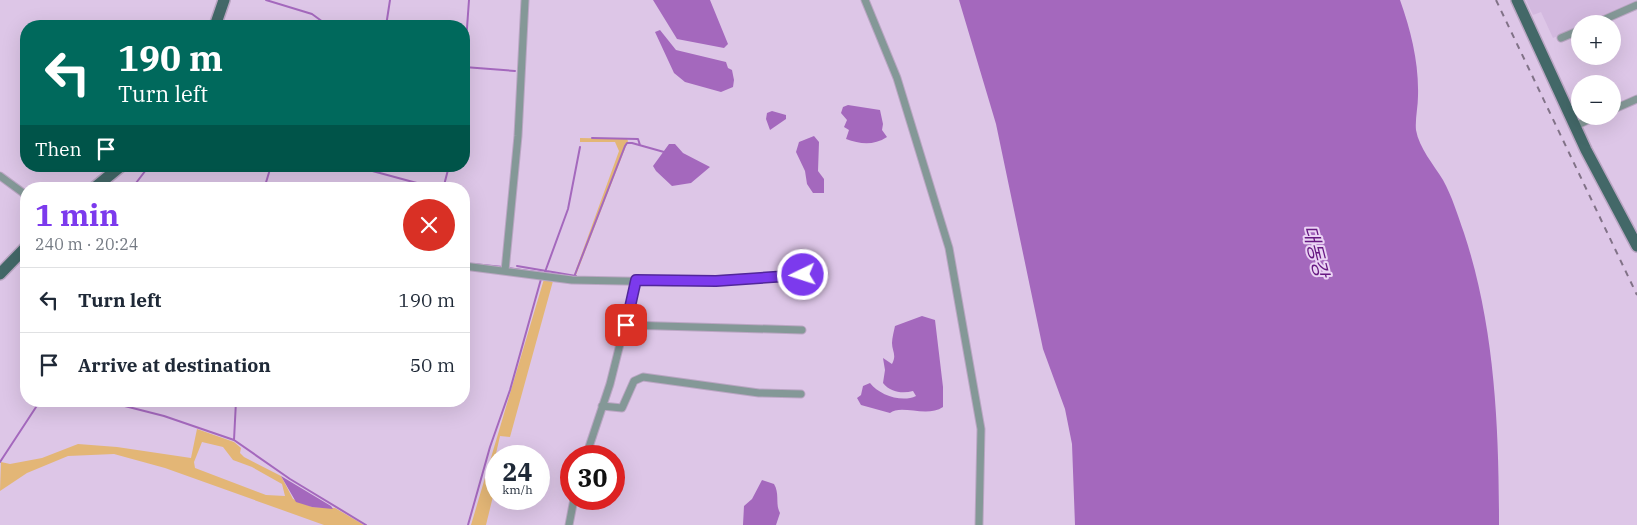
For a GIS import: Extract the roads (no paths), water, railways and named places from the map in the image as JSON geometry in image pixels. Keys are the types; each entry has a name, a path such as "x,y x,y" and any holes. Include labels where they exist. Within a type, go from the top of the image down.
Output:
{"main road":[{"path":"217,20 224,0"},
{"path":"1517,0 1575,126 1637,246"},
{"path":"101,182 113,172"},
{"path":"0,274 20,253"}],"street":[{"path":"505,271 518,136 525,0"},
{"path":"865,0 897,78 951,258 981,428 979,525"},
{"path":"1614,15 1637,5"},
{"path":"1561,38 1571,34"},
{"path":"1621,106 1637,99"},
{"path":"0,176 20,191"},
{"path":"470,267 572,280 716,281 803,275"},
{"path":"590,445 626,325 636,280"},
{"path":"626,325 802,330"},
{"path":"602,406 622,408 634,381 643,377 759,393 802,394"},
{"path":"568,525 571,510"}],"water":[{"path":"653,0 710,0 728,44 724,48 677,39"},
{"name":"대동강","path":"959,0 1400,0 1408,23 1416,59 1418,100 1416,130 1423,150 1443,180 1452,199 1464,233 1483,304 1489,341 1496,414 1499,525 1075,525 1072,444 1065,409 1043,349 996,124"},
{"path":"660,30 676,50 726,62 728,68 732,70 733,87 721,92 685,82 674,73 655,32"},
{"path":"848,105 880,110 883,124 882,130 887,137 877,142 866,143 846,139 849,130 844,127 847,120 841,113 843,107"},
{"path":"772,111 786,115 786,119 770,130 766,119 767,113"},
{"path":"814,136 819,142 818,171 824,179 824,193 813,193 807,184 805,171 796,152 799,142"},
{"path":"669,144 675,144 683,153 710,167 691,183 672,186 653,166"},
{"path":"922,316 935,320 943,387 943,407 930,411 901,410 890,413 861,405 857,398 861,395 863,386 870,383 879,391 891,397 904,399 916,396 913,391 896,392 883,383 885,370 883,358 892,364 894,356 892,341 895,326"},
{"path":"281,476 333,509 312,507 296,502"},
{"path":"762,480 774,484 776,488 780,513 776,525 743,525 744,506 752,499"}],"waterway":[{"path":"266,0 312,14 320,20"},
{"path":"387,20 390,0"},
{"path":"468,20 469,0"},
{"path":"470,67 515,71"},
{"path":"592,138 638,139 640,145"},
{"path":"574,277 627,143 664,152"},
{"path":"545,272 568,209 580,147"},
{"path":"137,182 144,172"},
{"path":"266,182 269,172"},
{"path":"376,172 413,182"},
{"path":"445,182 447,172"},
{"path":"473,264 503,267"},
{"path":"517,266 576,276"},
{"path":"508,268 557,275"},
{"path":"468,525 490,447 510,390 541,279"},
{"path":"0,462 36,407"},
{"path":"129,407 164,416 234,440 290,479 366,525"},
{"path":"234,440 236,407"}],"railway":[{"path":"1496,0 1637,295"}]}
